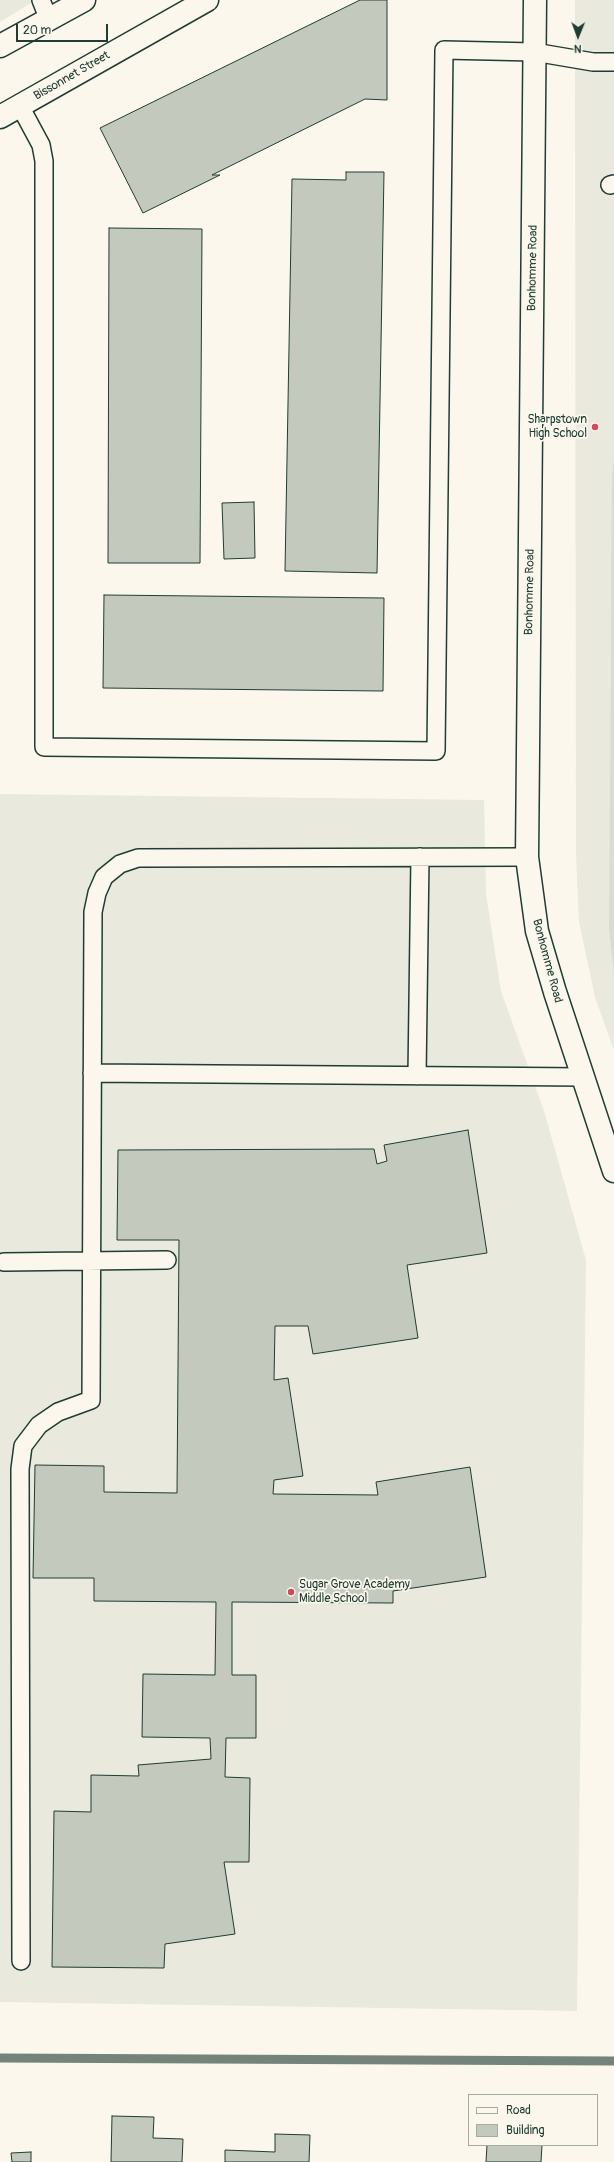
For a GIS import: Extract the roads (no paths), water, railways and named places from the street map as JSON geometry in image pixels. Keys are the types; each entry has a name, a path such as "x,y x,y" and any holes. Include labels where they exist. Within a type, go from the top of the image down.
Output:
{"street":[{"path":"0,46 45,10 84,0"},
{"name":"Bissonnet Street","path":"0,117 207,0"},
{"name":"Bonhomme Road","path":"535,0 527,857 537,931 614,1171"}],"lane":[{"path":"20,106 41,145 44,161 44,747 436,751 444,50 534,52 593,62 614,62"},
{"path":"417,1076 420,857"},
{"path":"21,1961 20,1469 23,1446 39,1425 58,1412 91,1400 93,912 97,894 104,877 120,864 138,858 527,857"},
{"path":"92,1073 583,1077"},
{"path":"4,1262 167,1260"}],"waterway":[{"path":"0,2058 614,2061"}],"place":[{"name":"Sharpstown High School","path":"595,427"},
{"name":"Sugar Grove Academy Middle School","path":"291,1592"}]}
